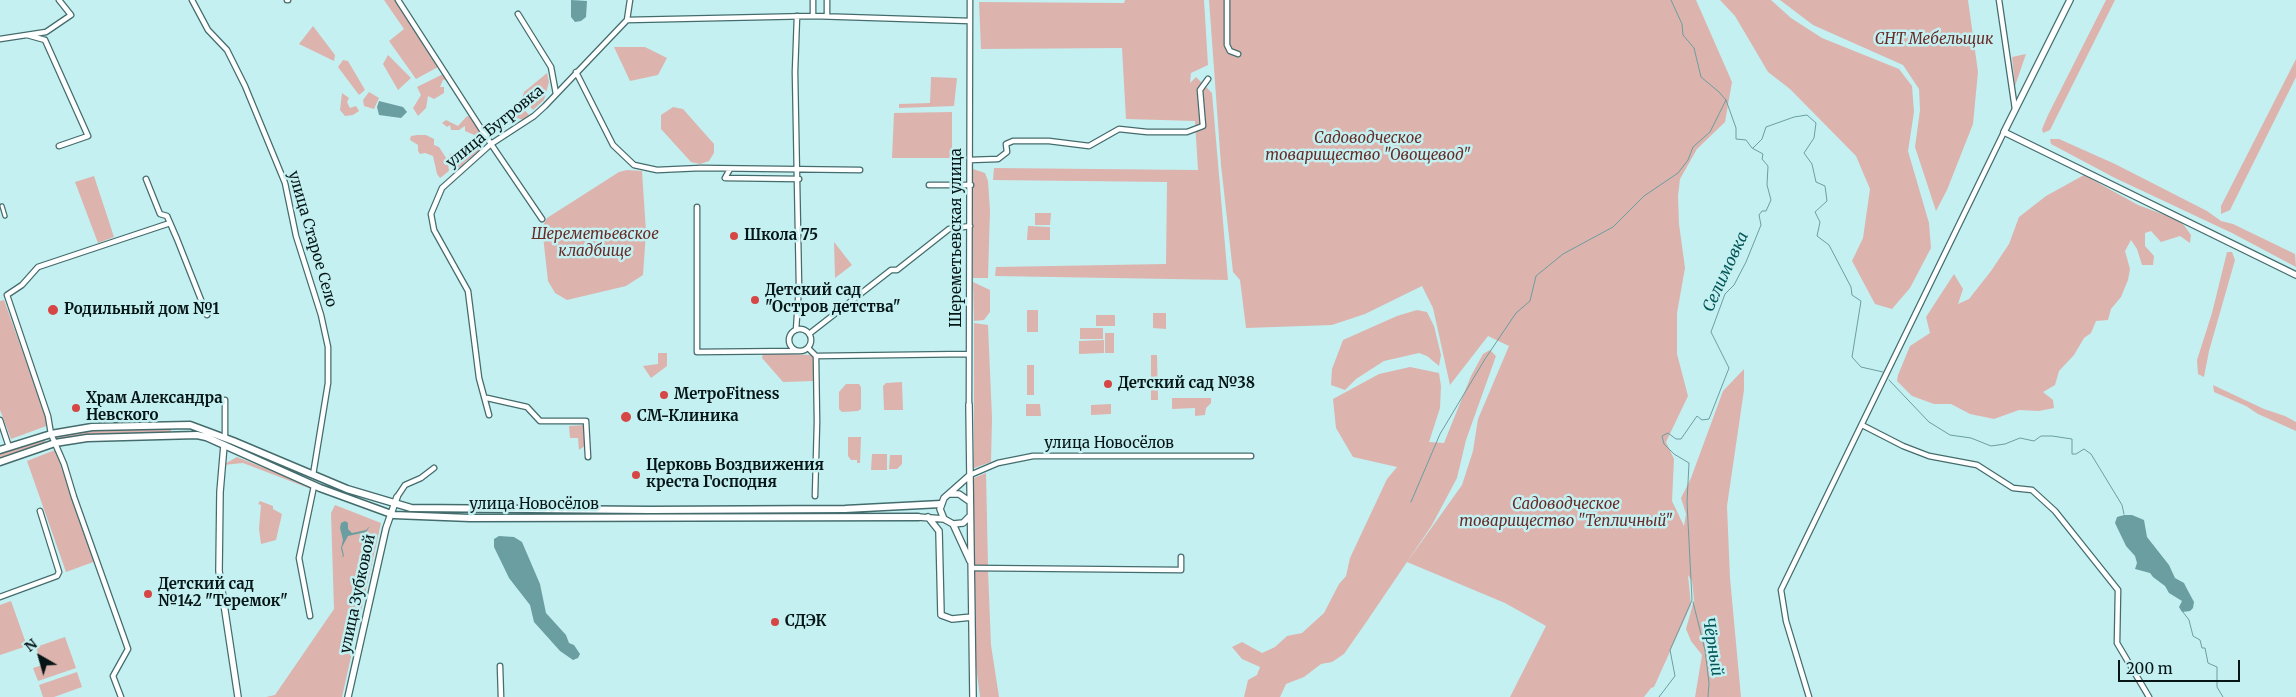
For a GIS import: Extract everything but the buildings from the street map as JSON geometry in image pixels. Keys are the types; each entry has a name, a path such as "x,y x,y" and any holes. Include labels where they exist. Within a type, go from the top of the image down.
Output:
{"main road":[{"name":"улица Новосёлов","path":"0,450 51,434 92,427 175,424 197,427 225,437 312,475 394,505 411,508 650,510 844,508 941,504"},
{"name":"улица Новосёлов","path":"0,462 55,443 105,436 196,435 224,445 314,486 391,514 410,517 918,517"}],"street":[{"path":"0,39 46,32 70,15 59,0"},
{"name":"улица Старое Село","path":"192,0 208,30 227,50 245,86 285,182 296,236 321,315 328,347 328,383 312,475"},
{"path":"398,0 542,219"},
{"path":"630,0 627,20 828,16 970,21"},
{"path":"812,16 813,0"},
{"path":"827,0 828,16"},
{"name":"Шереметьевская улица","path":"969,501 970,0"},
{"path":"1227,0 1227,45 1230,50 1238,54"},
{"path":"1999,0 2015,111"},
{"path":"1809,697 1786,621 1781,590 2070,0"},
{"path":"518,14 551,67 556,94"},
{"path":"796,330 799,286 799,179 795,72 797,16"},
{"name":"улица Бугровка","path":"489,415 479,378 468,291 434,230 431,214 442,188 491,144 534,116 627,20"},
{"path":"46,32 45,40 88,136 59,146"},
{"path":"25,34 45,40"},
{"path":"576,72 613,145 634,165 657,170 860,170"},
{"path":"970,160 998,159 1007,152 1006,144 1013,140 1050,141 1089,146 1119,129 1147,132 1187,132 1203,126 1200,90 1208,79"},
{"path":"2004,132 2296,275"},
{"path":"730,169 725,178 799,179"},
{"path":"146,179 160,214 167,216 207,315"},
{"path":"929,185 971,185"},
{"path":"2,206 5,216"},
{"path":"697,207 696,352 797,350 808,348"},
{"path":"121,697 113,676 128,649 64,464 51,434 48,416 7,296 38,267 170,223"},
{"path":"809,334 891,270 897,270 949,230 970,226"},
{"path":"797,350 791,347 789,340 791,334 796,330 804,330 809,334 811,341 808,348"},
{"path":"808,348 816,356 815,496"},
{"path":"816,356 969,354"},
{"path":"488,398 528,407 540,421 586,421 588,456"},
{"path":"225,400 225,437"},
{"path":"0,420 9,447"},
{"path":"1862,425 1903,446 1929,456 1977,465 2013,488 2032,490 2055,511 2118,590 2117,643 2149,697"},
{"path":"224,445 220,492 219,571 238,697"},
{"name":"улица Новосёлов","path":"970,475 998,463 1033,456 1252,456"},
{"path":"397,497 405,485 421,478 434,468"},
{"path":"970,475 944,498 941,504 941,514 944,519 953,524 972,568"},
{"path":"310,616 299,558 314,486"},
{"path":"950,494 963,495 969,501 972,568 973,697"},
{"name":"улица Зубковой","path":"348,697 391,514 397,497"},
{"path":"0,597 57,576 59,572 40,511"},
{"path":"953,524 963,523 970,516"},
{"name":"улица Новосёлов","path":"918,517 944,519"},
{"path":"928,517 939,531"},
{"path":"944,519 939,531 941,615 952,619 972,617"},
{"path":"972,568 1181,570 1180,557"},
{"path":"500,666 501,697"}],"green space":[{"path":"384,0 395,0 438,67 416,79 389,41 404,29"},
{"path":"1125,0 1204,0 1208,65 1191,73 1190,83 1196,77 1212,93 1228,280 995,276 996,267 1166,264 1167,182 993,180 994,168 1198,170 1195,121 1126,119 1122,48 981,49 979,2 1124,3"},
{"path":"1209,0 1696,0 1732,82 1725,122 1697,149 1680,179 1678,196 1679,224 1685,268 1677,313 1677,354 1688,396 1666,442 1674,459 1672,501 1684,526 1686,514 1681,498 1691,478 1723,391 1744,369 1744,390 1727,506 1730,578 1741,697 1695,697 1702,655 1691,641 1686,629 1694,600 1692,581 1688,575 1691,605 1654,687 1644,697 1510,697 1546,626 1505,603 1407,562 1462,485 1473,451 1478,419 1509,346 1488,336 1450,385 1433,308 1422,286 1365,314 1332,325 1246,328 1240,280 1233,272 1221,165"},
{"path":"1720,0 1771,0 1791,18 1822,38 1899,69 1912,86 1914,112 1908,151 1929,223 1931,248 1910,288 1892,309 1875,304 1852,261 1863,238 1870,189 1856,156 1790,89 1768,72 1735,16"},
{"name":"СНТ Мебельщик","path":"1780,0 1968,0 1978,72 1973,124 1947,190 1936,211 1915,147 1920,110 1919,89 1903,65 1813,25"},
{"path":"2106,0 2115,0 2050,130 2043,133 2042,129 2048,115"},
{"path":"313,26 335,55 334,61 299,44"},
{"path":"614,47 645,47 667,58 658,75 630,81"},
{"path":"2026,54 2015,86 2012,57"},
{"path":"388,55 411,78 398,90 383,64"},
{"path":"2296,59 2296,77 2230,210 2221,214 2221,206"},
{"path":"343,60 348,61 365,90 359,95 338,67"},
{"path":"547,73 549,82 544,100 533,110 522,98 524,92"},
{"path":"443,74 447,79 443,80 440,87 444,87 444,93 434,99 428,96 426,108 418,116 413,108 421,95 417,87"},
{"path":"931,77 957,78 954,106 899,108 899,104 930,103"},
{"path":"369,92 379,98 374,109 364,106 363,100"},
{"path":"342,93 349,98 347,102 350,108 356,106 359,111 353,115 345,116 340,110"},
{"path":"521,106 529,115 524,120 517,118 503,129 494,125 497,122 502,125 505,124 505,117 509,116 510,113 515,113 515,110"},
{"path":"673,107 683,109 714,144 714,153 709,161 700,164 691,162 661,129 661,115"},
{"path":"952,112 952,158 892,158 894,113"},
{"path":"467,116 471,117 482,132 477,136 465,131 465,126 459,130 451,130 450,125 447,127 442,123 446,120 458,126"},
{"path":"426,135 434,139 434,145 439,147 448,161 449,171 440,178 437,174 433,156 425,153 420,154 418,145 410,140 411,136"},
{"path":"2050,139 2059,139 2115,164 2207,211 2221,221 2233,224 2295,254 2296,267 2232,233 2115,178 2051,144"},
{"path":"482,144 484,148 465,162 461,168 457,167 454,163 455,160 450,160 450,154 458,153 457,158 462,159 463,155"},
{"path":"973,169 985,173 988,181 990,210 988,278 973,278"},
{"name":"Шереметьевское кладбище","path":"627,170 642,171 646,232 643,275 626,286 567,300 555,293 548,281 542,227 547,218 619,172"},
{"path":"2084,175 2138,205 2173,218 2183,224 2191,235 2190,243 2180,236 2161,242 2151,231 2145,233 2145,246 2154,256 2153,265 2142,265 2137,249 2131,240 2125,251 2130,269 2128,280 2121,297 2111,309 2108,320 2096,321 2091,333 2084,338 2074,355 2059,371 2055,385 2043,392 2053,400 2054,408 2039,411 2019,410 1994,419 1970,414 1951,404 1934,404 1912,396 1897,381 1898,375 1910,346 1930,333 1926,317 1954,274 1963,289 1958,304 1969,299 1991,271 2009,244 2019,217 2046,196"},
{"path":"94,176 114,237 98,243 75,182"},
{"path":"1035,213 1051,213 1050,225 1035,225"},
{"path":"1028,226 1050,227 1050,240 1027,240"},
{"path":"834,242 852,265 835,278"},
{"path":"2227,252 2232,252 2235,260 2209,351 2204,377 2198,374 2197,360 2212,313"},
{"path":"973,282 990,290 990,312 984,320 974,321"},
{"path":"4,300 49,425 11,439 0,410 0,301"},
{"path":"1027,310 1038,310 1038,332 1027,332"},
{"path":"1417,310 1427,312 1434,326 1441,355 1439,366 1427,356 1419,353 1384,361 1356,379 1345,390 1331,385 1332,369 1343,340 1397,316"},
{"path":"1153,313 1166,313 1166,329 1153,328"},
{"path":"1096,315 1115,315 1115,326 1096,326"},
{"path":"974,323 988,325 992,418 991,462 974,468"},
{"path":"1080,328 1103,328 1103,339 1080,339"},
{"path":"1105,333 1114,333 1114,353 1105,353"},
{"path":"1104,340 1104,353 1079,354 1079,341"},
{"path":"1490,350 1496,356 1466,440 1457,478 1432,525 1344,654 1332,662 1321,664 1304,677 1286,684 1280,697 1244,697 1248,680 1257,675 1260,667 1242,659 1232,647 1242,642 1262,653 1275,647 1287,636 1302,633 1324,613 1339,584 1346,576 1350,558 1387,479 1397,467 1353,457 1336,428 1333,399 1379,374 1410,367 1439,373 1441,386 1440,408 1429,442 1444,443 1471,376 1483,354"},
{"path":"658,353 667,353 667,366 651,378 643,366 658,364"},
{"path":"763,353 811,355 813,357 814,381 783,382 762,358"},
{"path":"1151,355 1157,355 1158,400 1151,400"},
{"path":"1027,365 1034,365 1034,395 1027,395"},
{"path":"902,382 903,410 884,410 883,386 886,383"},
{"path":"846,384 859,384 861,387 861,409 858,411 842,412 839,409 839,392"},
{"path":"2213,385 2296,422 2296,431 2214,392"},
{"path":"1172,398 1211,398 1211,403 1206,408 1205,415 1195,416 1195,408 1172,409"},
{"path":"1026,404 1040,404 1041,416 1026,416"},
{"path":"1111,404 1111,414 1091,415 1091,405"},
{"path":"585,425 586,445 579,450 578,438 570,438 569,426"},
{"path":"170,428 172,434 106,434 58,441 55,438 55,436 87,429"},
{"path":"848,437 861,437 860,463 857,463 857,460 851,460 848,456"},
{"path":"45,438 45,443 0,459 0,452"},
{"path":"55,450 96,561 66,572 27,461"},
{"path":"872,454 887,454 887,470 871,470"},
{"path":"890,455 902,455 902,464 897,469 889,469"},
{"path":"237,457 310,486 311,489 243,463 223,465"},
{"path":"986,473 988,566 973,566 974,478"},
{"path":"260,501 273,506 273,509 282,514 276,540 261,544 259,529 261,505 258,504"},
{"path":"335,505 381,523 342,697 266,697 275,695 334,609 331,513"},
{"path":"973,570 988,570 991,645 999,697 980,697 975,658"},
{"path":"11,601 27,646 0,655 0,605"},
{"path":"65,637 76,668 38,681 33,668 42,665 36,647"},
{"path":"77,672 82,687 54,697 43,697 39,685"}],"water":[{"path":"571,0 587,1 586,17 581,21 575,22 571,17"},
{"path":"379,101 403,107 407,112 401,118 379,115 377,107"},
{"path":"2132,515 2144,520 2147,537 2169,565 2175,578 2184,583 2194,602 2193,608 2190,611 2182,612 2179,607 2182,601 2169,593 2165,586 2150,573 2135,569 2137,563 2135,556 2126,546 2115,523 2117,517"},
{"path":"345,521 348,523 348,529 352,533 366,530 370,526 366,532 348,536 342,547 344,556 341,558 343,556 341,548 343,540 340,528 341,523"},
{"path":"499,536 514,537 522,542 540,584 546,613 566,635 569,643 574,645 580,654 578,658 573,660 560,651 534,622 530,605 509,578 494,547 494,539"}],"waterway":[{"name":"Селимовка","path":"1659,697 1675,676 1670,650 1692,600 1687,502 1689,463 1674,454 1664,444 1662,436 1668,433 1676,439 1681,439 1697,416 1702,420 1709,419 1729,368 1711,332 1725,294 1734,285 1746,262 1761,225 1759,215 1762,211 1766,211 1771,200 1767,185 1768,166 1762,159 1763,154 1752,148 1746,140 1736,139 1736,128 1726,100 1701,77 1694,48 1683,35 1682,24 1671,0"},
{"path":"1411,502 1440,434 1485,359 1516,313 1530,301 1536,276 1563,254 1613,227 1644,196 1678,173 1688,160 1693,147 1710,132 1726,100"},
{"path":"1753,148 1762,139 1766,127 1794,117 1807,115 1816,123 1814,138 1804,153 1812,164 1816,182 1825,186 1827,201 1815,212 1820,222 1817,236 1829,245 1851,287 1852,295 1861,301 1852,357 1861,367 1883,372"},
{"path":"1889,380 1929,422 1950,435 1971,438 1991,446 2005,444 2020,438 2034,441 2041,436 2072,439 2072,454 2076,454 2084,449 2091,454 2122,505 2124,514"},
{"name":"Чёрный","path":"1693,602 1705,650 1709,683 1708,697"},
{"path":"2183,612 2189,620 2193,636 2200,640 2202,648 2205,648 2208,663 2217,667 2217,687 2223,697"}],"place":[{"name":"Школа 75","path":"734,236"},
{"name":"Детский сад \"Остров детства\"","path":"755,300"},
{"name":"Родильный дом №1","path":"53,310"},
{"name":"Детский сад №38","path":"1108,384"},
{"name":"МетроFitness","path":"664,395"},
{"name":"Храм Александра Невского","path":"76,408"},
{"name":"СМ-Клиника","path":"626,417"},
{"name":"Церковь Воздвижения креста Господня","path":"636,475"},
{"name":"Детский сад №142 \"Теремок\"","path":"148,594"},
{"name":"СДЭК","path":"775,622"}],"park label":[{"name":"Садоводческое товарищество \"Овощевод\"","path":"1368,148"},
{"name":"Садоводческое товарищество \"Тепличный\"","path":"1566,514"}]}
